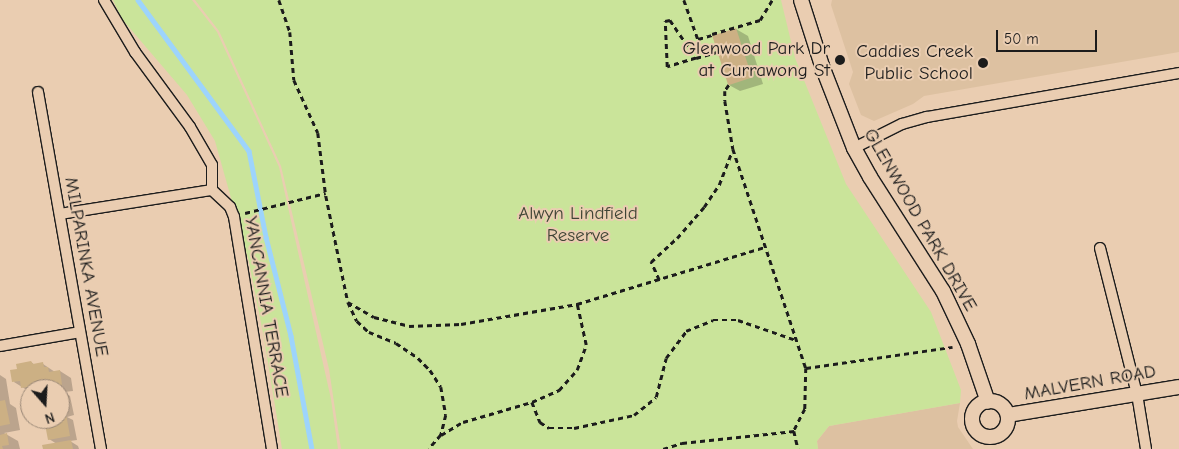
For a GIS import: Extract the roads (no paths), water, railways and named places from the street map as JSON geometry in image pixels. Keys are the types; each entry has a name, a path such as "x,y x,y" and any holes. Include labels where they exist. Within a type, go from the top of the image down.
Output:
{"street":[{"path":"60,214 212,190 212,165 190,126 135,52 104,0"},
{"name":"GLENWOOD PARK DRIVE","path":"801,0 822,66 854,148 943,291 968,344 988,402"},
{"path":"854,148 902,124 927,117 1179,73"},
{"name":"MILPARINKA AVENUE","path":"38,92 101,449"},
{"name":"YANCANNIA TERRACE","path":"212,190 230,207 234,217 272,449"},
{"path":"1100,248 1137,394 1146,449"},
{"path":"0,346 80,332"},
{"name":"MALVERN ROAD","path":"1008,415 1179,387"},
{"path":"988,402 998,404 1008,415 1006,427 994,443 982,435 972,421 975,410 988,402"}],"waterway":[{"path":"138,0 249,151 266,237 291,336 312,449"}],"place":[{"name":"Glenwood Park Dr at Currawong St","path":"840,60"},
{"name":"Caddies Creek Public School","path":"983,63"}],"park label":[{"name":"Alwyn Lindfield Reserve","path":"578,225"}]}
